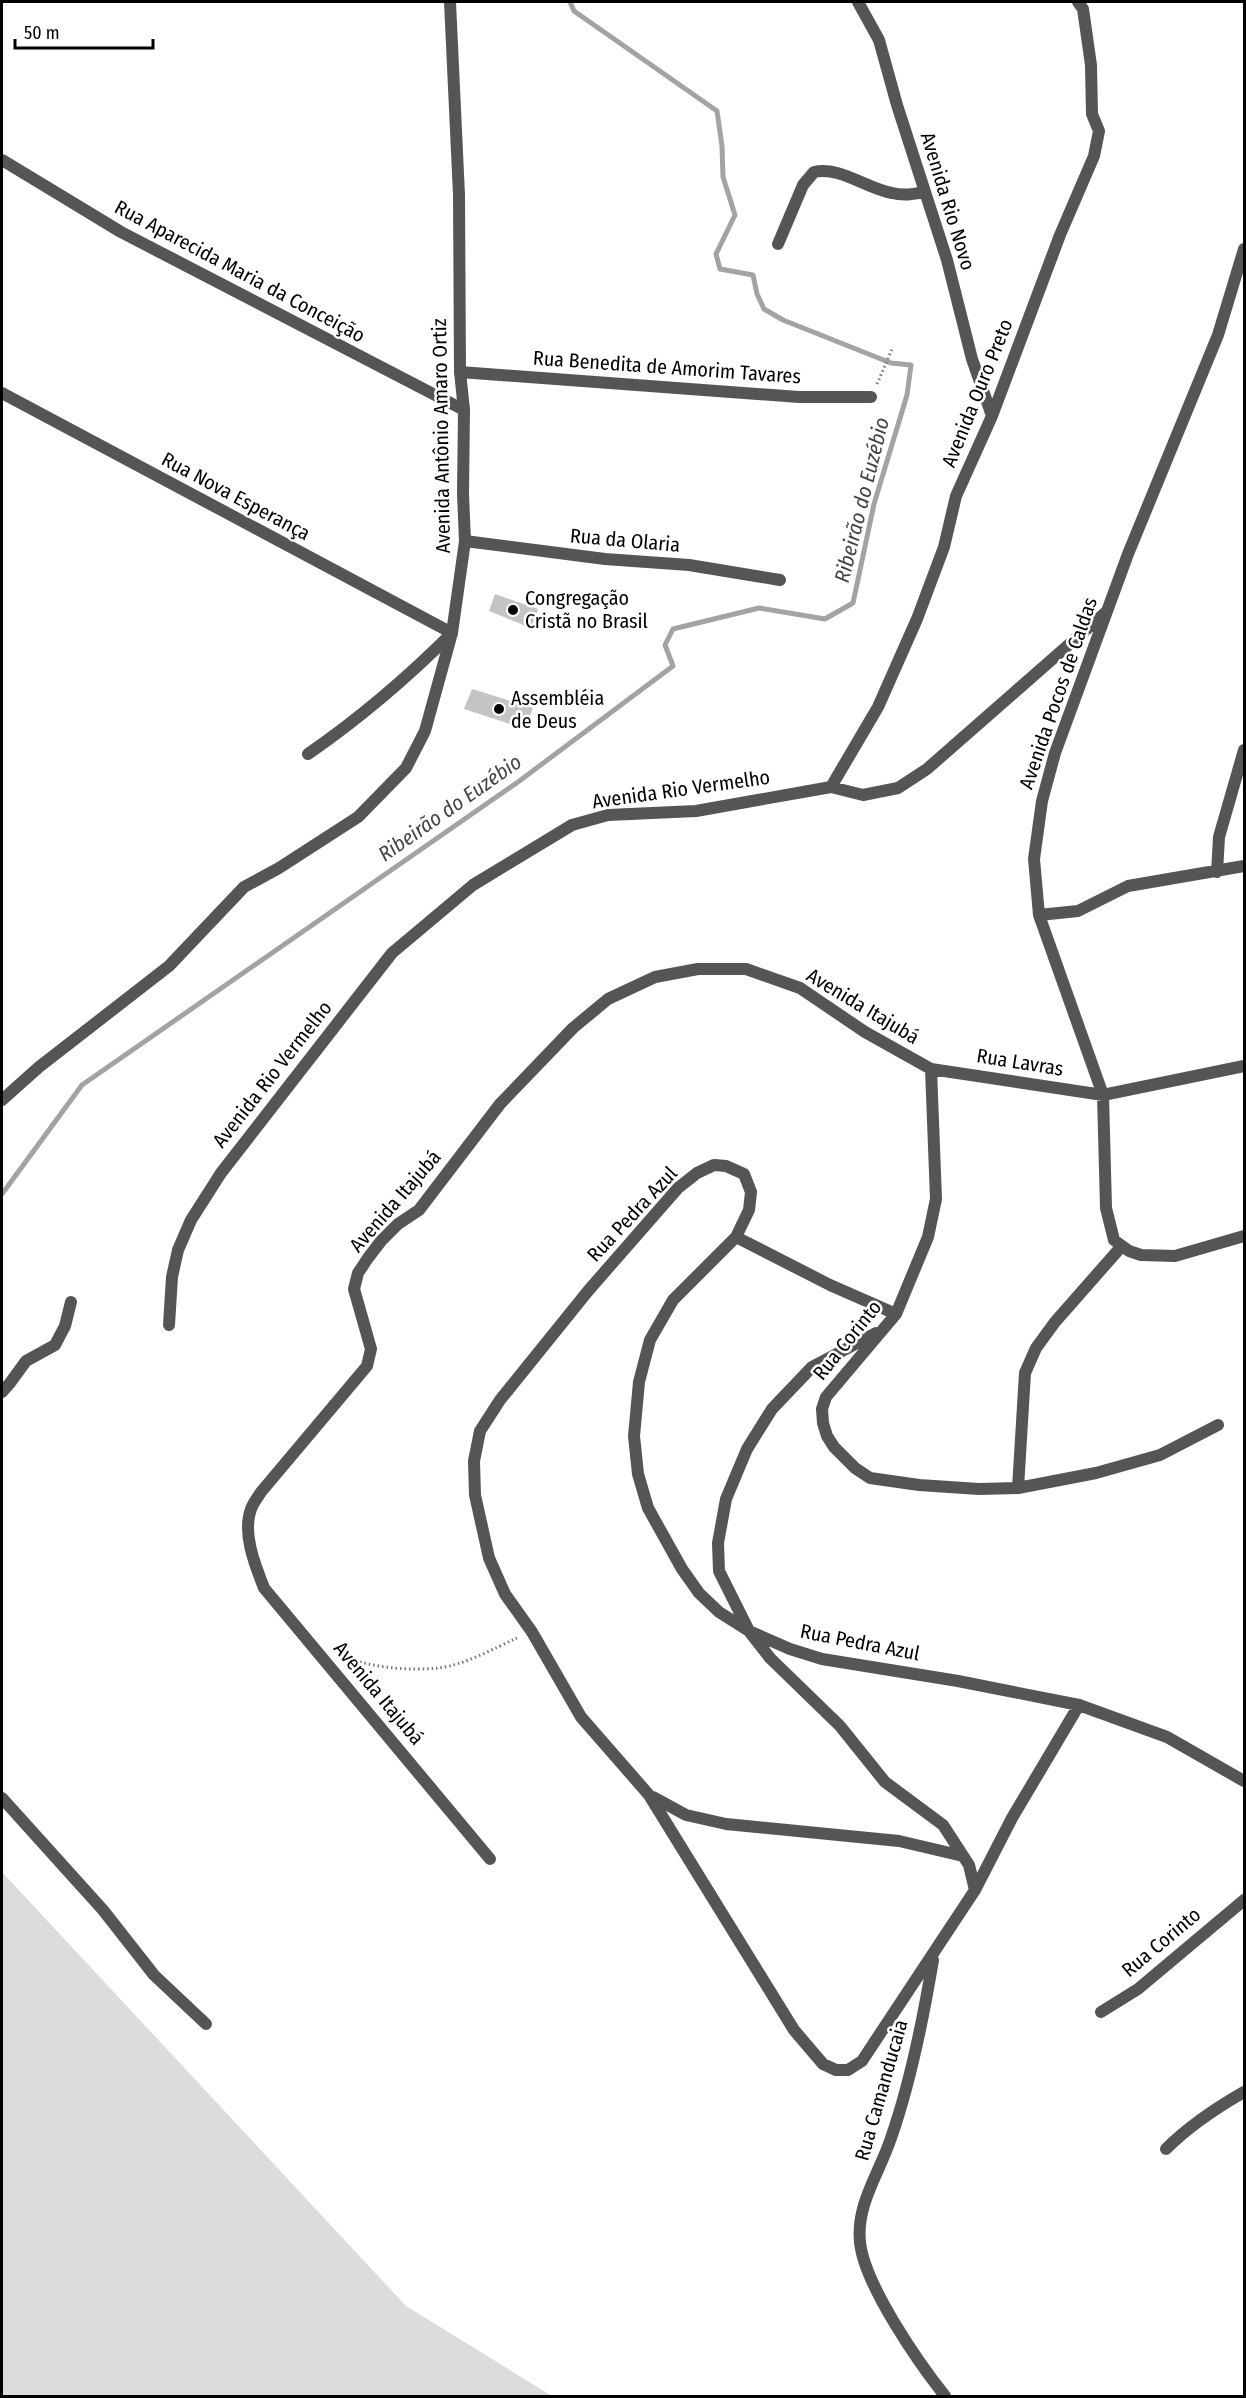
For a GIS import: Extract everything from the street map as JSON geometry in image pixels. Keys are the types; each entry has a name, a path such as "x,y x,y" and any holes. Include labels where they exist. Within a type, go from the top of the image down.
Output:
{"street":[{"name":"Avenida Antônio Amaro Ortiz","path":"2,1100 39,1067 169,966 244,887 279,868 358,817 406,768 425,730 452,633 465,541 464,410 460,372 459,195 450,2"},
{"name":"Avenida Rio Novo","path":"858,2 879,40 897,105 947,260 972,359 992,416"},
{"name":"Avenida Ouro Preto","path":"831,787 878,707 917,619 944,547 956,496 992,416 1060,236 1094,156 1099,131 1092,114 1090,65 1083,9 1078,2"},
{"name":"Rua Aparecida Maria da Conceição","path":"2,160 121,232 464,410"},
{"path":"778,244 803,185 814,172 831,172 890,193 908,195 925,192"},
{"name":"Avenida Pocos de Caldas","path":"1121,1247 1114,1240 1106,1208 1103,1095 1039,915 1034,859 1042,801 1055,753 1105,613 1218,335 1245,249"},
{"name":"Rua Benedita de Amorim Tavares","path":"460,372 799,397 871,397"},
{"name":"Rua Nova Esperança","path":"2,393 452,633"},
{"name":"Rua da Olaria","path":"465,541 605,559 689,565 780,580"},
{"name":"Avenida Rio Vermelho","path":"169,1325 172,1277 178,1250 191,1220 221,1173 392,953 473,885 572,825 608,815 696,811 831,787 863,795 898,788 927,769 1105,613"},
{"path":"308,754 410,675 452,633"},
{"path":"1217,872 1219,837 1245,750"},
{"path":"1039,915 1078,911 1128,886 1245,866"},
{"name":"Avenida Itajubá","path":"490,1859 264,1588 252,1552 249,1532 251,1509 261,1492 367,1366 371,1349 354,1289 358,1273 381,1241 398,1224 419,1210 500,1104 573,1028 608,999 655,977 698,969 746,969 800,988 865,1032 932,1069"},
{"path":"1103,1095 1245,1066"},
{"name":"Rua Lavras","path":"932,1069 1103,1095"},
{"name":"Rua Corinto","path":"932,1069 936,1199 928,1237 896,1314 826,1397 822,1409 823,1423 834,1447 855,1468 870,1478 919,1485 979,1489 1018,1488 1096,1473 1160,1455 1218,1425"},
{"name":"Rua Pedra Azul","path":"649,1795 581,1717 532,1632 505,1594 489,1558 475,1495 474,1461 480,1431 500,1400 588,1291 678,1188 697,1173 714,1165 726,1166 744,1174 751,1192 749,1210 736,1237 673,1300 650,1340 639,1383 634,1436 638,1474 648,1508 682,1569 699,1593 719,1612 749,1631 790,1649 822,1659 948,1679 1079,1705 1167,1737 1245,1781"},
{"path":"1018,1488 1025,1373 1036,1348 1055,1322 1121,1247 1141,1255 1175,1256 1245,1236"},
{"path":"736,1237 830,1285 896,1314"},
{"path":"2,1392 26,1360 55,1345 65,1326 71,1302"},
{"path":"885,1328 812,1367 772,1408 747,1449 726,1499 718,1544 719,1571 749,1631 770,1658 840,1726 885,1782 943,1825 969,1865 975,1890"},
{"name":"Rua Camanducaia","path":"649,1795 794,2030 823,2064 836,2070 848,2070 862,2061 975,1890 1012,1818 1079,1705"},
{"path":"649,1795 686,1815 726,1824 899,1841 963,1856"},
{"path":"2,1798 103,1910 154,1975 206,2024"},
{"name":"Rua Corinto","path":"1101,2012 1138,1989 1245,1900"},
{"name":"Rua Camanducaia","path":"934,1953 920,2030 905,2089 891,2138 862,2209 860,2241 867,2270 920,2362 945,2397"},
{"path":"1166,2149 1187,2129 1217,2107 1245,2092"}],"path":[{"path":"881,377 893,347"},
{"path":"339,1654 349,1659 391,1667 441,1668 481,1655 532,1632"}],"shaded area":[{"path":"2,1872 406,2306 552,2396 2,2396"}],"building":[{"name":"Congregação Cristã no Brasil","path":"495,594 538,609 531,628 489,611"},
{"name":"Assembléia de Deus","path":"472,689 533,708 525,729 464,709"}],"waterway":[{"name":"Ribeirão do Euzébio","path":"2,1194 82,1085 518,782 673,666 665,645 673,629 759,608 825,619 853,603 874,504 907,395 911,365 891,363 783,320 764,309 757,294 753,275 720,269 716,254 735,215 723,177 722,146 717,111 574,11 570,2"}],"place":[{"name":"Congregação Cristã no Brasil","path":"513,610"},
{"name":"Assembléia de Deus","path":"499,709"}]}
